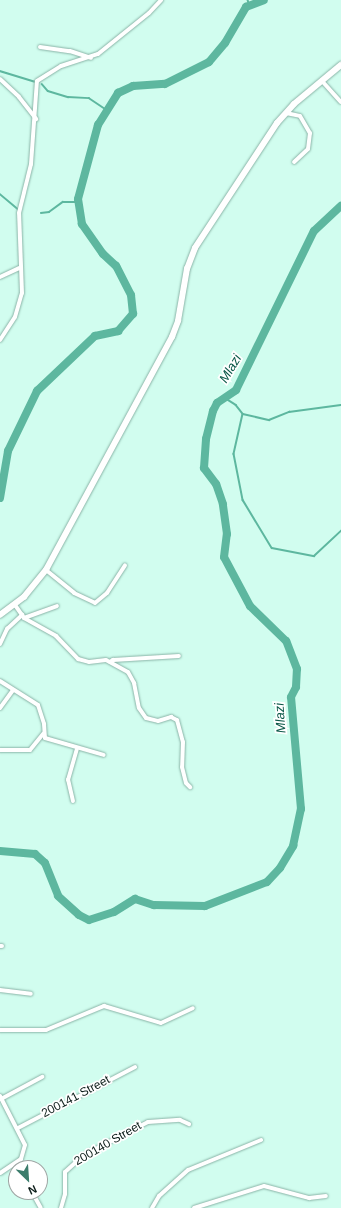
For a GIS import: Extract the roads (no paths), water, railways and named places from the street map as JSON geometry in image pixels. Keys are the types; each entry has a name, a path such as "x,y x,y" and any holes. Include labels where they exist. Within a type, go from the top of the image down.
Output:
{"street":[{"path":"0,340 15,317 22,294 19,213 28,181 36,119 37,81 61,66 91,58 115,42 150,13 161,0"},
{"path":"40,47 70,51 91,58"},
{"path":"0,618 13,607 46,570 172,337 178,321 187,269 195,248 272,129 286,113 341,65"},
{"path":"0,79 19,97 36,119"},
{"path":"322,81 341,102"},
{"path":"286,113 300,116 310,133 308,149 294,162"},
{"path":"0,276 20,268"},
{"path":"46,570 74,593 95,603 107,593 125,565"},
{"path":"0,644 8,629 22,615 56,606"},
{"path":"0,615 13,607"},
{"path":"13,607 22,615 56,636 83,661 110,662 113,660 179,656"},
{"path":"110,662 128,672 133,678 142,715 158,721 172,718 179,723 183,742 182,767 186,783 190,787"},
{"path":"0,681 38,705 44,724 43,734 30,750 0,750"},
{"path":"0,708 13,690"},
{"path":"43,734 51,741 104,755"},
{"path":"74,801 68,780 77,748"},
{"path":"0,990 31,994"},
{"path":"0,1030 46,1030 98,1007 117,1009 161,1023 193,1008"},
{"name":"200141 Street","path":"18,1128 135,1067"},
{"path":"20,1160 25,1145 18,1128 1,1098 42,1077"},
{"name":"200140 Street","path":"61,1208 65,1198 65,1172 84,1155 148,1122 180,1120 189,1124"},
{"path":"152,1208 159,1196 188,1170 261,1140"},
{"path":"194,1208 264,1186 309,1198 326,1196"}],"waterway":[{"path":"248,0 250,6"},
{"path":"0,498 8,451 37,391 95,336 118,331 133,314 131,295 116,266 103,254 82,224 78,199 98,125 118,93 133,86 165,84 209,62 225,43 246,7 264,0"},
{"path":"0,71 35,82"},
{"path":"42,84 48,91 68,97 89,98 107,110"},
{"path":"0,194 18,209"},
{"path":"41,213 49,212 63,202 79,202"},
{"name":"Mlazi","path":"0,851 35,854 45,863 58,896 79,915 89,920 114,912 135,899 154,905 205,906 267,882 280,868 293,846 301,809 291,697 296,687 297,669 286,641 250,606 224,557 227,534 223,504 216,484 204,468 206,439 213,411 217,403 236,390 314,231 341,206"},
{"path":"225,398 236,405 243,414 269,420 289,412 341,405"},
{"path":"243,414 234,454 243,500 272,548 314,556 341,531"}]}
